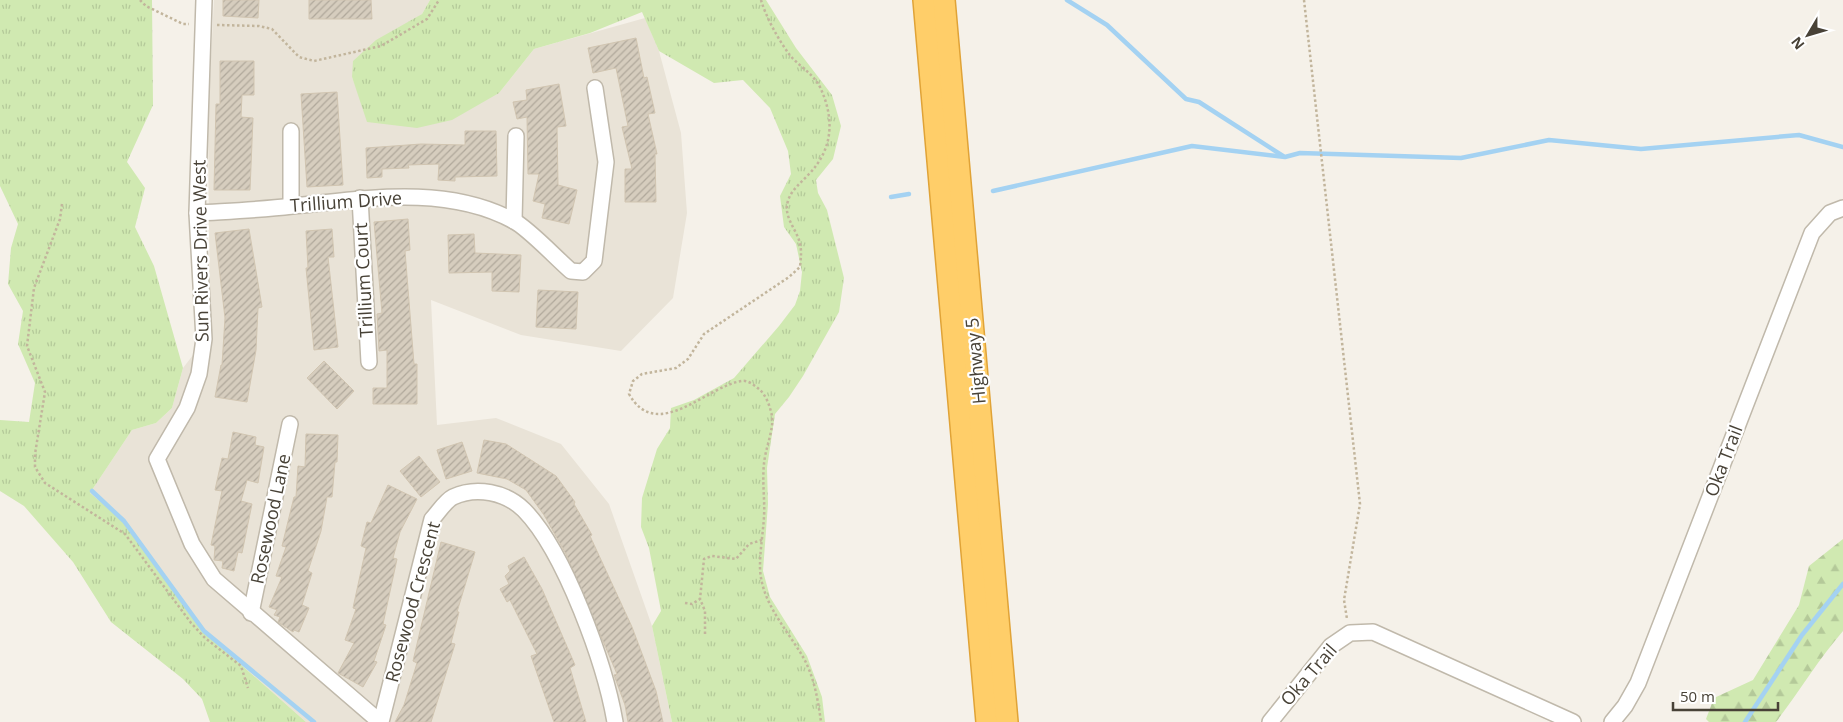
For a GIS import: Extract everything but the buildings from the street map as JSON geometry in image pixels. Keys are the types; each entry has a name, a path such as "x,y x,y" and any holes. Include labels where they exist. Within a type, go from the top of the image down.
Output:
{"highway":[{"name":"Highway 5","path":"924,0 987,722"},
{"name":"Highway 5","path":"944,0 1007,722"}],"street":[{"name":"Sun Rivers Drive West","path":"204,0 197,213 204,339 199,374 187,408 157,459 192,544 214,579 252,613"},
{"name":"Trillium Drive","path":"197,213 291,206 360,198 406,197 467,203 514,221 571,271 584,272 594,261 606,162 596,88"},
{"path":"291,131 291,206"},
{"path":"514,221 516,136"},
{"name":"Trillium Court","path":"360,198 369,362"},
{"name":"Oka Trail","path":"1612,722 1625,706 1638,683 1812,233 1830,213 1843,208"},
{"name":"Rosewood Lane","path":"252,613 290,424"},
{"name":"Rosewood Crescent","path":"380,722 432,520 452,498 475,490 502,495 523,509 552,548 590,630 615,722"},
{"path":"252,613 380,722"},
{"name":"Oka Trail","path":"1270,722 1331,646 1350,633 1373,632 1573,722"}],"path":[{"path":"140,0 146,6 183,24 259,26 272,30 299,57 314,61 381,46 427,19 439,0"},
{"path":"760,0 790,55 819,87 829,116 831,133 827,150 820,162 793,190 787,202 789,220 799,239 802,252 800,266 789,278 704,334 688,359 676,368 642,374 633,380 629,394 635,404 649,413 670,412 697,402 743,380 752,383 761,391 772,417 764,463 760,566 762,587 778,621 804,658 818,697 821,722"},
{"path":"1304,0 1360,504 1344,600 1350,633"},
{"path":"62,204 60,219 34,288 27,346 45,392 35,454 36,467 45,483 125,534 191,623 205,638 241,666 248,688"},
{"path":"705,634 704,610 700,599 704,559 712,556 736,559 750,544 762,540"},
{"path":"684,603 692,604 700,599"}],"shaded area":[{"path":"214,0 430,0 422,14 403,27 352,77 360,98 499,93 534,49 645,18 659,51 681,133 687,213 673,298 621,351 521,335 431,300 437,425 496,418 561,444 609,504 652,626 672,722 306,722 204,632 167,583 90,493 132,430 156,423 172,408 183,368 210,333 208,116"}],"green space":[{"path":"0,0 152,0 153,105 127,162 145,188 135,227 154,266 183,368 172,408 156,423 132,430 90,493 123,521 204,632 306,722 210,722 202,699 183,679 111,622 73,562 24,506 0,491 0,420 29,422 35,383 18,344 23,311 8,284 11,248 18,224 0,186"},
{"path":"430,0 766,0 796,48 832,95 841,126 833,159 816,180 818,193 827,210 844,278 839,312 803,376 775,414 767,468 768,504 763,571 770,597 807,656 822,697 825,722 672,722 652,626 661,611 649,548 641,527 642,498 657,449 670,428 671,408 694,400 734,378 795,305 800,291 802,272 796,244 784,227 780,196 791,174 788,151 770,108 743,80 714,83 659,51 642,12 590,33 534,49 499,93 452,120 417,128 367,122 352,77 353,61 376,40 422,14"},
{"path":"1843,539 1843,631 1776,722 1709,722 1706,719 1714,698 1753,680 1799,605 1809,566"}],"waterway":[{"path":"1067,0 1107,25 1186,99 1199,102 1283,156"},
{"path":"993,191 1192,146 1285,157 1300,153 1461,158 1549,140 1641,149 1799,135 1843,147"},
{"path":"891,197 909,194"},
{"path":"92,491 124,521 204,631 314,722"},
{"path":"1745,722 1802,635 1843,584"}]}
